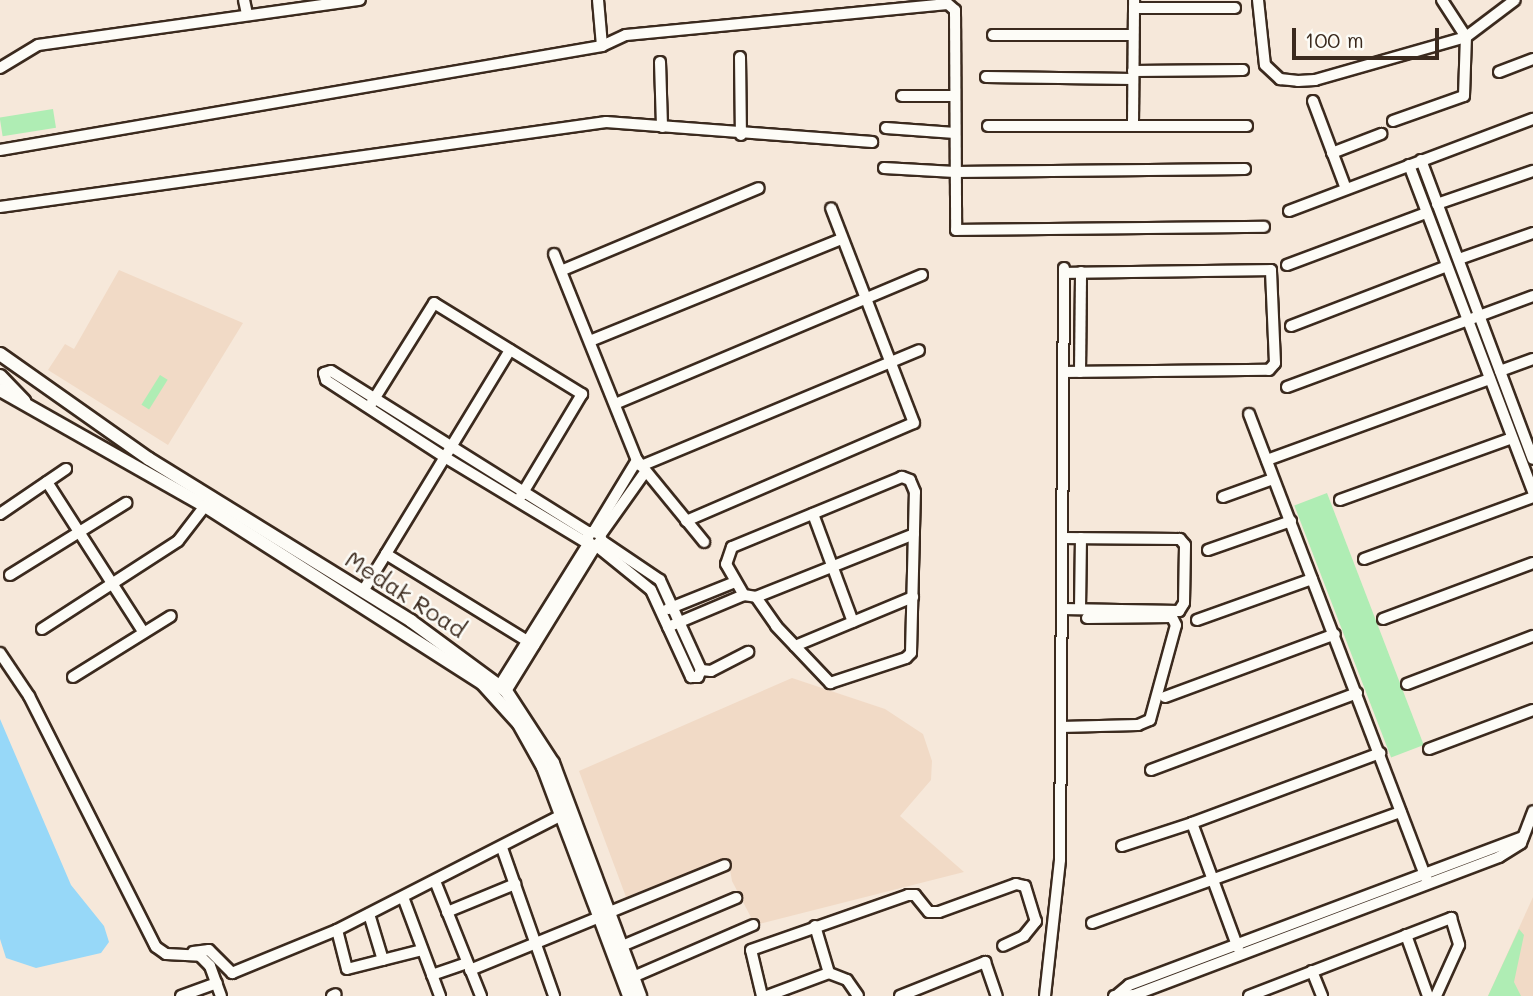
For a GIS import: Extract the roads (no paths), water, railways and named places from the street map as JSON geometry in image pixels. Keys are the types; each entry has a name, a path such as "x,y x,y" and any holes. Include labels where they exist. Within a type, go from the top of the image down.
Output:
{"main road":[{"name":"Medak Road","path":"0,354 149,459 363,591 503,688 527,717 553,763 629,996"},
{"path":"0,360 17,364"},
{"name":"Medak Road","path":"3,383 30,407 205,506 482,683 531,743 604,915 622,946 640,996"}],"street":[{"path":"244,0 247,14"},
{"path":"0,68 38,45 360,0"},
{"path":"598,0 602,46"},
{"path":"1258,0 1270,74 1280,79 1315,80 1466,37 1515,0"},
{"path":"1393,121 1464,96 1466,37 1442,0"},
{"path":"0,150 602,46 626,35 948,4 955,10 956,230 1264,228"},
{"path":"1133,124 1134,4 1235,8"},
{"path":"993,34 1133,35"},
{"path":"740,57 741,135"},
{"path":"1499,72 1533,60"},
{"path":"660,62 662,127"},
{"path":"986,77 1243,70"},
{"path":"902,96 955,96"},
{"path":"1313,101 1346,189"},
{"path":"1289,211 1533,119"},
{"path":"0,206 606,122 741,135 872,142"},
{"path":"988,126 1247,126"},
{"path":"886,128 955,133"},
{"path":"1332,153 1381,134"},
{"path":"1421,160 1533,459"},
{"path":"1409,165 1533,492"},
{"path":"884,168 955,172 1245,169"},
{"path":"1437,204 1533,171"},
{"path":"563,270 759,188"},
{"path":"686,521 912,426 914,419 831,208"},
{"path":"1287,265 1426,213"},
{"path":"1459,260 1533,233"},
{"path":"590,341 841,239"},
{"path":"554,254 563,270 641,466 704,542"},
{"path":"1291,326 1447,266"},
{"path":"1045,996 1059,874 1062,609 1062,538 1063,372 1064,270 1271,270 1275,363 1269,370 1063,372"},
{"path":"1080,372 1081,272"},
{"path":"615,404 922,275"},
{"path":"1287,387 1533,296"},
{"path":"521,497 582,394 433,303 372,403 449,453 521,497 594,540 660,580 701,670 698,677 691,677 651,590 594,540"},
{"path":"363,591 510,350"},
{"path":"503,688 641,466 919,350"},
{"path":"1500,371 1533,359"},
{"path":"1267,460 1490,379"},
{"path":"1249,414 1426,878"},
{"path":"1522,428 1533,424"},
{"path":"1340,500 1512,438"},
{"path":"0,514 66,469"},
{"path":"744,595 725,558 732,547 906,478 915,492 911,653 906,659 830,683 795,646 756,597"},
{"path":"1223,497 1273,479"},
{"path":"47,482 144,633"},
{"path":"1364,559 1533,497"},
{"path":"10,575 127,503"},
{"path":"42,629 178,541 205,506"},
{"path":"813,514 853,622"},
{"path":"1208,550 1291,521"},
{"path":"668,628 744,595 756,597 914,534"},
{"path":"1062,538 1180,539 1185,545 1184,603 1179,611 1084,614"},
{"path":"1081,538 1084,614"},
{"path":"386,554 530,642"},
{"path":"1383,619 1533,563"},
{"path":"1197,620 1312,579"},
{"path":"661,612 735,582"},
{"path":"795,646 912,597"},
{"path":"1061,727 1145,724 1176,625 1172,617 1084,614 1062,609"},
{"path":"73,677 171,616"},
{"path":"1165,697 1335,634"},
{"path":"1407,684 1533,636"},
{"path":"701,670 711,671 748,652"},
{"path":"0,653 29,696 156,947 166,954 209,950 232,972 337,930 562,815"},
{"path":"1151,770 1357,694"},
{"path":"1429,749 1533,710"},
{"path":"1122,846 1192,823 1380,753"},
{"path":"1116,995 1134,995 1241,956 1523,837 1533,811"},
{"path":"1092,923 1401,812"},
{"path":"1192,823 1241,956"},
{"path":"502,848 554,996"},
{"path":"432,975 469,967 536,944 725,865"},
{"path":"1116,995 1129,985 1237,944 1426,878"},
{"path":"435,881 481,996"},
{"path":"447,912 515,884"},
{"path":"762,996 751,950 908,895 915,895 929,912 939,912 1016,884 1026,887 1036,921 1024,936 1003,946"},
{"path":"402,897 440,996"},
{"path":"622,946 736,898"},
{"path":"369,914 383,960"},
{"path":"1249,996 1451,918 1459,945 1436,996"},
{"path":"633,977 753,925"},
{"path":"815,926 829,973"},
{"path":"337,930 347,969 422,950"},
{"path":"1406,935 1428,996"},
{"path":"192,952 210,966 222,996"},
{"path":"900,996 985,962 998,996"},
{"path":"1312,971 1322,996"},
{"path":"767,996 829,973 847,980 858,996"},
{"path":"181,996 217,983"}],"water":[{"path":"0,719 71,885 104,926 109,942 101,953 36,968 6,958 0,939"}]}
